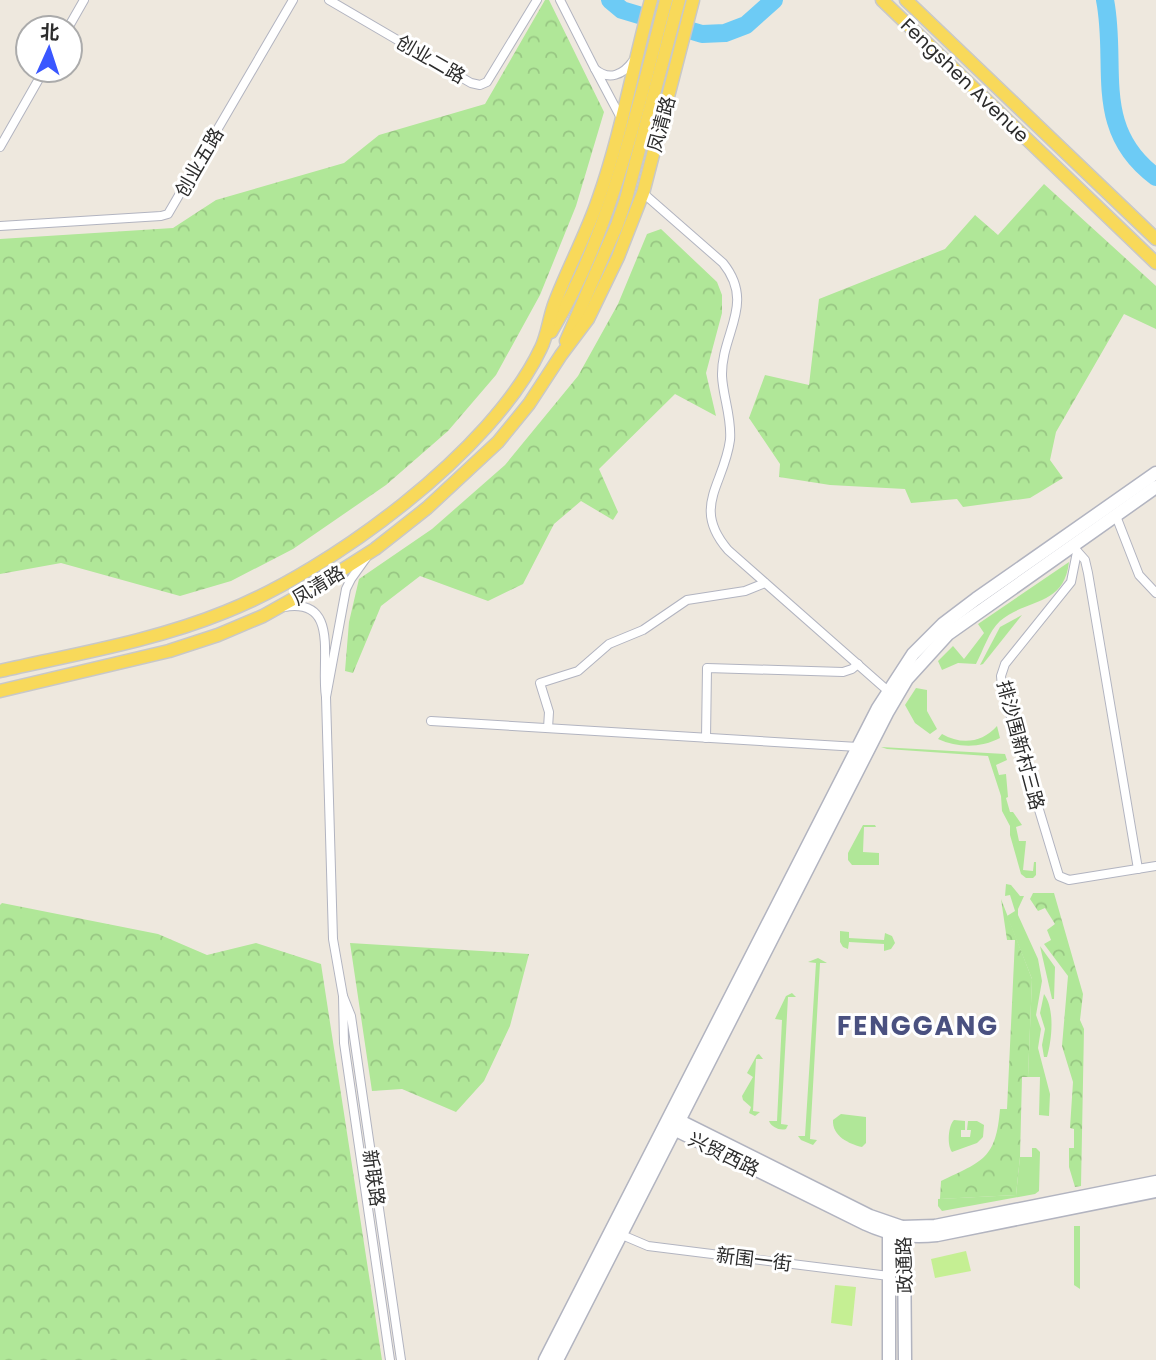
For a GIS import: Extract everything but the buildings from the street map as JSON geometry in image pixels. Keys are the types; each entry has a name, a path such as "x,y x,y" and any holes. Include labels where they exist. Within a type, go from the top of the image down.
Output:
{"main road":[{"name":"凤清路","path":"542,346 555,303 599,198 651,0"},
{"name":"凤清路","path":"0,671 180,628 233,609 296,578 387,516 460,454 512,394 565,308 602,226 666,0"},
{"name":"凤清路","path":"561,355 617,225 642,145 679,0"},
{"name":"凤清路","path":"0,691 169,651 233,629 278,609 374,549 427,508 498,442 534,397 561,355 589,319 618,257 643,193 694,0"},
{"name":"Fengshen Avenue","path":"882,0 1156,263"},
{"name":"Fengshen Avenue","path":"906,0 1156,239"}],"street":[{"name":"创业五路","path":"0,226 168,214 293,0"},
{"name":"创业二路","path":"329,0 471,83 480,85 487,82 537,0"},
{"path":"560,0 621,118"},
{"path":"595,69 605,76 617,75 627,69 636,55"},
{"path":"0,146 36,84"},
{"path":"643,193 723,263 735,284 738,308 722,367 730,437 711,496 713,531 720,541 765,583 888,691"},
{"path":"557,1360 622,1235 858,747 888,691 914,654 959,611 1156,473"},
{"path":"545,1360 675,1124 881,724 907,680 933,648 963,621 1076,549 1156,486"},
{"path":"1116,516 1139,575 1156,593"},
{"name":"新联路","path":"326,697 346,589 357,569 374,549"},
{"path":"1076,549 1085,560 1088,573 1138,869 1156,866"},
{"name":"排沙围新村三路","path":"1076,549 1071,582 1009,659 1001,676 1059,876 1069,880 1138,869"},
{"path":"548,728 549,712 540,683 578,671 609,644 643,630 687,600 745,591 765,583"},
{"name":"新联路","path":"278,609 301,606 316,612 323,631 333,939 343,996 344,1043 390,1360"},
{"path":"706,738 707,668 843,672 858,664"},
{"path":"431,721 858,747"},
{"name":"新联路","path":"343,996 351,1016 401,1360"},
{"name":"兴贸西路","path":"675,1124 903,1232 937,1235 1156,1191"},
{"name":"兴贸西路","path":"675,1124 889,1234"},
{"name":"兴贸西路","path":"903,1232 1156,1182"},
{"name":"政通路","path":"889,1360 889,1234 903,1232 905,1360"},
{"name":"新围一街","path":"622,1235 648,1246 889,1276"}],"green space":[{"path":"545,0 549,0 604,112 576,206 540,295 496,375 448,431 386,485 293,549 231,581 180,596 61,563 0,574 0,239 173,228 216,200 344,163 379,135 485,104"},
{"path":"1044,184 1156,286 1156,329 1124,314 1056,432 1050,460 1063,478 1030,498 963,507 957,499 911,503 905,489 830,485 779,477 780,464 749,418 765,375 809,385 819,299 945,249 975,215 998,235"},
{"path":"661,229 717,282 722,295 722,313 706,373 716,416 675,394 599,469 618,512 613,520 581,501 554,524 523,584 488,601 420,576 381,606 353,673 345,671 349,622 359,579 432,529 505,465 578,376 618,304 647,234"},
{"path":"1069,562 1066,577 1052,594 1011,614 996,625 976,664 958,663 942,670 938,661 953,646 964,659 984,633 978,624"},
{"path":"1022,615 983,664 980,665 1000,627"},
{"path":"916,688 927,690 927,711 937,729 930,734 915,723 905,705"},
{"path":"997,726 1000,738 985,744 961,745 938,739 942,734 956,740 978,739"},
{"path":"881,747 1005,754 1007,760 996,765 999,775 1006,774 1006,798 1010,812 1013,812 1022,825 1016,827 1019,841 1026,841 1023,870 1033,871 1036,862 1036,875 1026,878 1021,874 1010,826 1002,811 1001,796 988,756"},
{"path":"863,825 876,827 864,827 863,852 879,853 879,865 852,865 848,860 848,853"},
{"path":"1006,884 1011,885 1020,896 1024,896 1018,915 1038,959 1042,981 1036,1015 1041,1029 1038,1048 1050,1094 1049,1116 1039,1115 1040,1077 1028,1077 1032,979 1007,916 1015,911 1010,895 1005,896"},
{"path":"1033,893 1054,893 1083,994 1080,1020 1084,1029 1081,1186 1075,1187 1069,1167 1069,1148 1074,1148 1074,1129 1070,1128 1073,1082 1062,1046 1068,976 1044,944 1051,940 1047,930 1055,924 1045,908 1038,911 1030,899"},
{"path":"1001,899 1032,979 1028,1077 1022,1077 1016,1195 940,1199 941,1181 977,1163 991,1148 1000,1109 1007,1109 1015,940 1007,940"},
{"path":"2,903 158,934 207,955 256,943 321,964 382,1360 0,1360"},
{"path":"840,931 849,932 849,938 884,940 885,933 892,936 895,943 891,949 884,951 884,944 849,942 848,949 840,942"},
{"path":"350,943 529,954 510,1026 484,1081 456,1112 402,1089 372,1091"},
{"path":"1040,946 1055,967 1054,999 1052,999"},
{"path":"818,958 827,963 820,963 810,1139 817,1140 813,1145 798,1136 805,1136 816,963 808,962"},
{"path":"792,993 796,997 788,997 781,1124 788,1125 786,1129 781,1129 774,1127 769,1121 777,1121 782,1020 775,1019 786,996"},
{"path":"1044,994 1051,1016 1047,1057 1044,1057 1042,1045 1045,1029 1040,1013"},
{"path":"759,1054 763,1059 756,1059 753,1111 760,1112 755,1116 749,1113 751,1107 742,1096 753,1077 747,1073"},
{"path":"841,1114 866,1117 866,1143 862,1147 847,1141 835,1131 833,1120"},
{"path":"954,1120 965,1121 965,1130 961,1130 961,1137 970,1137 971,1130 967,1130 968,1121 977,1121 984,1125 983,1137 977,1143 952,1152 949,1136"},
{"path":"1032,1148 1040,1152 1039,1191 1035,1194 942,1211 938,1206 938,1199 1016,1195 1020,1157 1032,1157"},
{"path":"1074,1226 1080,1226 1080,1289 1074,1285"},
{"path":"966,1251 971,1271 935,1278 931,1259"},
{"path":"835,1285 856,1287 852,1326 831,1323"}],"waterway":[{"path":"610,0 622,10 702,34 725,33 746,25 774,0"},
{"path":"1105,0 1111,95 1115,117 1122,138 1136,158 1156,177"}],"district":[{"name":"FENGGANG","path":"918,1026"}]}
